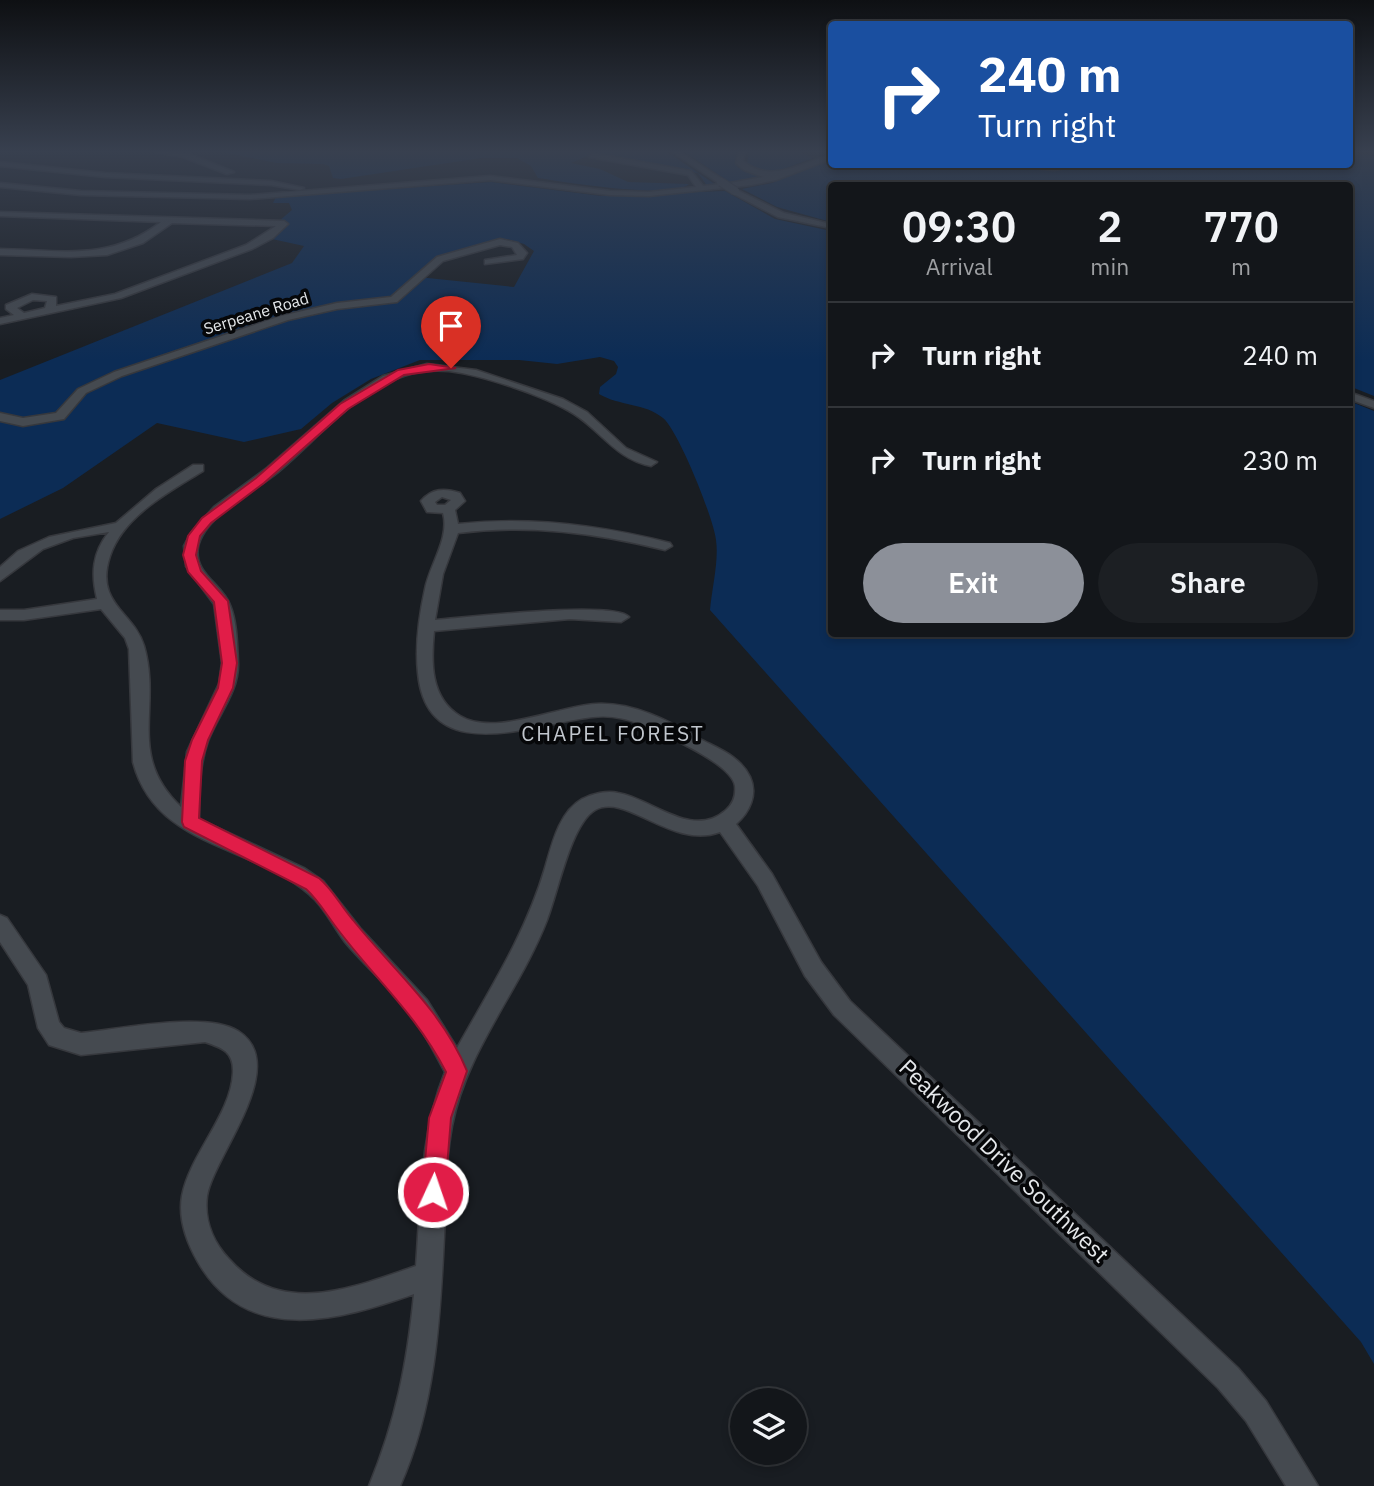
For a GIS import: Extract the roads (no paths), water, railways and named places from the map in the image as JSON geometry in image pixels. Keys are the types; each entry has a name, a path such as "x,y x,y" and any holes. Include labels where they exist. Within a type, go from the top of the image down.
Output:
{"street":[{"path":"0,252 102,252 142,240 168,221"},
{"path":"0,330 5,320 102,301 140,289 249,247 270,236 284,224 261,221"},
{"path":"810,221 828,225"},
{"name":"Serpeane Road","path":"0,417 23,422 61,416 75,396 89,386 137,367 285,318 337,306 394,300 440,259 451,254 500,242 515,245 522,253 512,261 488,262"},
{"path":"23,317 10,307 32,297 52,299 48,312"},
{"path":"190,822 194,761 200,740 226,688 230,663 224,611 215,592 194,572 191,545 207,521 280,463 317,427 384,380 410,370 446,367 493,378 565,404 583,415 635,461 650,462"},
{"path":"1353,397 1374,405"},
{"path":"198,468 119,527 105,547 101,562 105,603 134,638 137,649 145,775 164,803 190,822 293,873 328,898 344,924 419,1008 457,1071"},
{"path":"384,1486 401,1444 416,1380 429,1275 435,1149 440,1118 457,1071 520,958 536,923 567,833 582,810 598,801 618,800 679,827 709,827 724,822 740,808 744,797 742,779 736,769 718,756 631,715 589,710 520,726 482,728 455,721 445,715 429,693 425,681 436,572 453,529 447,509"},
{"path":"453,529 497,523 556,525 665,546"},
{"path":"0,576 15,560 38,546 86,531 119,527"},
{"path":"0,615 47,612 105,603"},
{"path":"429,626 570,614 621,617"},
{"name":"Peakwood Drive Southwest","path":"724,822 765,880 813,969 842,1008 1211,1361 1256,1411 1303,1486"},
{"path":"0,924 38,982 49,1028 57,1037 81,1044 205,1031 220,1033 242,1049 246,1062 246,1079 241,1095 201,1172 193,1207 195,1225 206,1251 220,1272 239,1290 257,1300 284,1307 313,1308 343,1303 429,1275"}],"district":[{"name":"CHAPEL FOREST","path":"613,734"}]}
